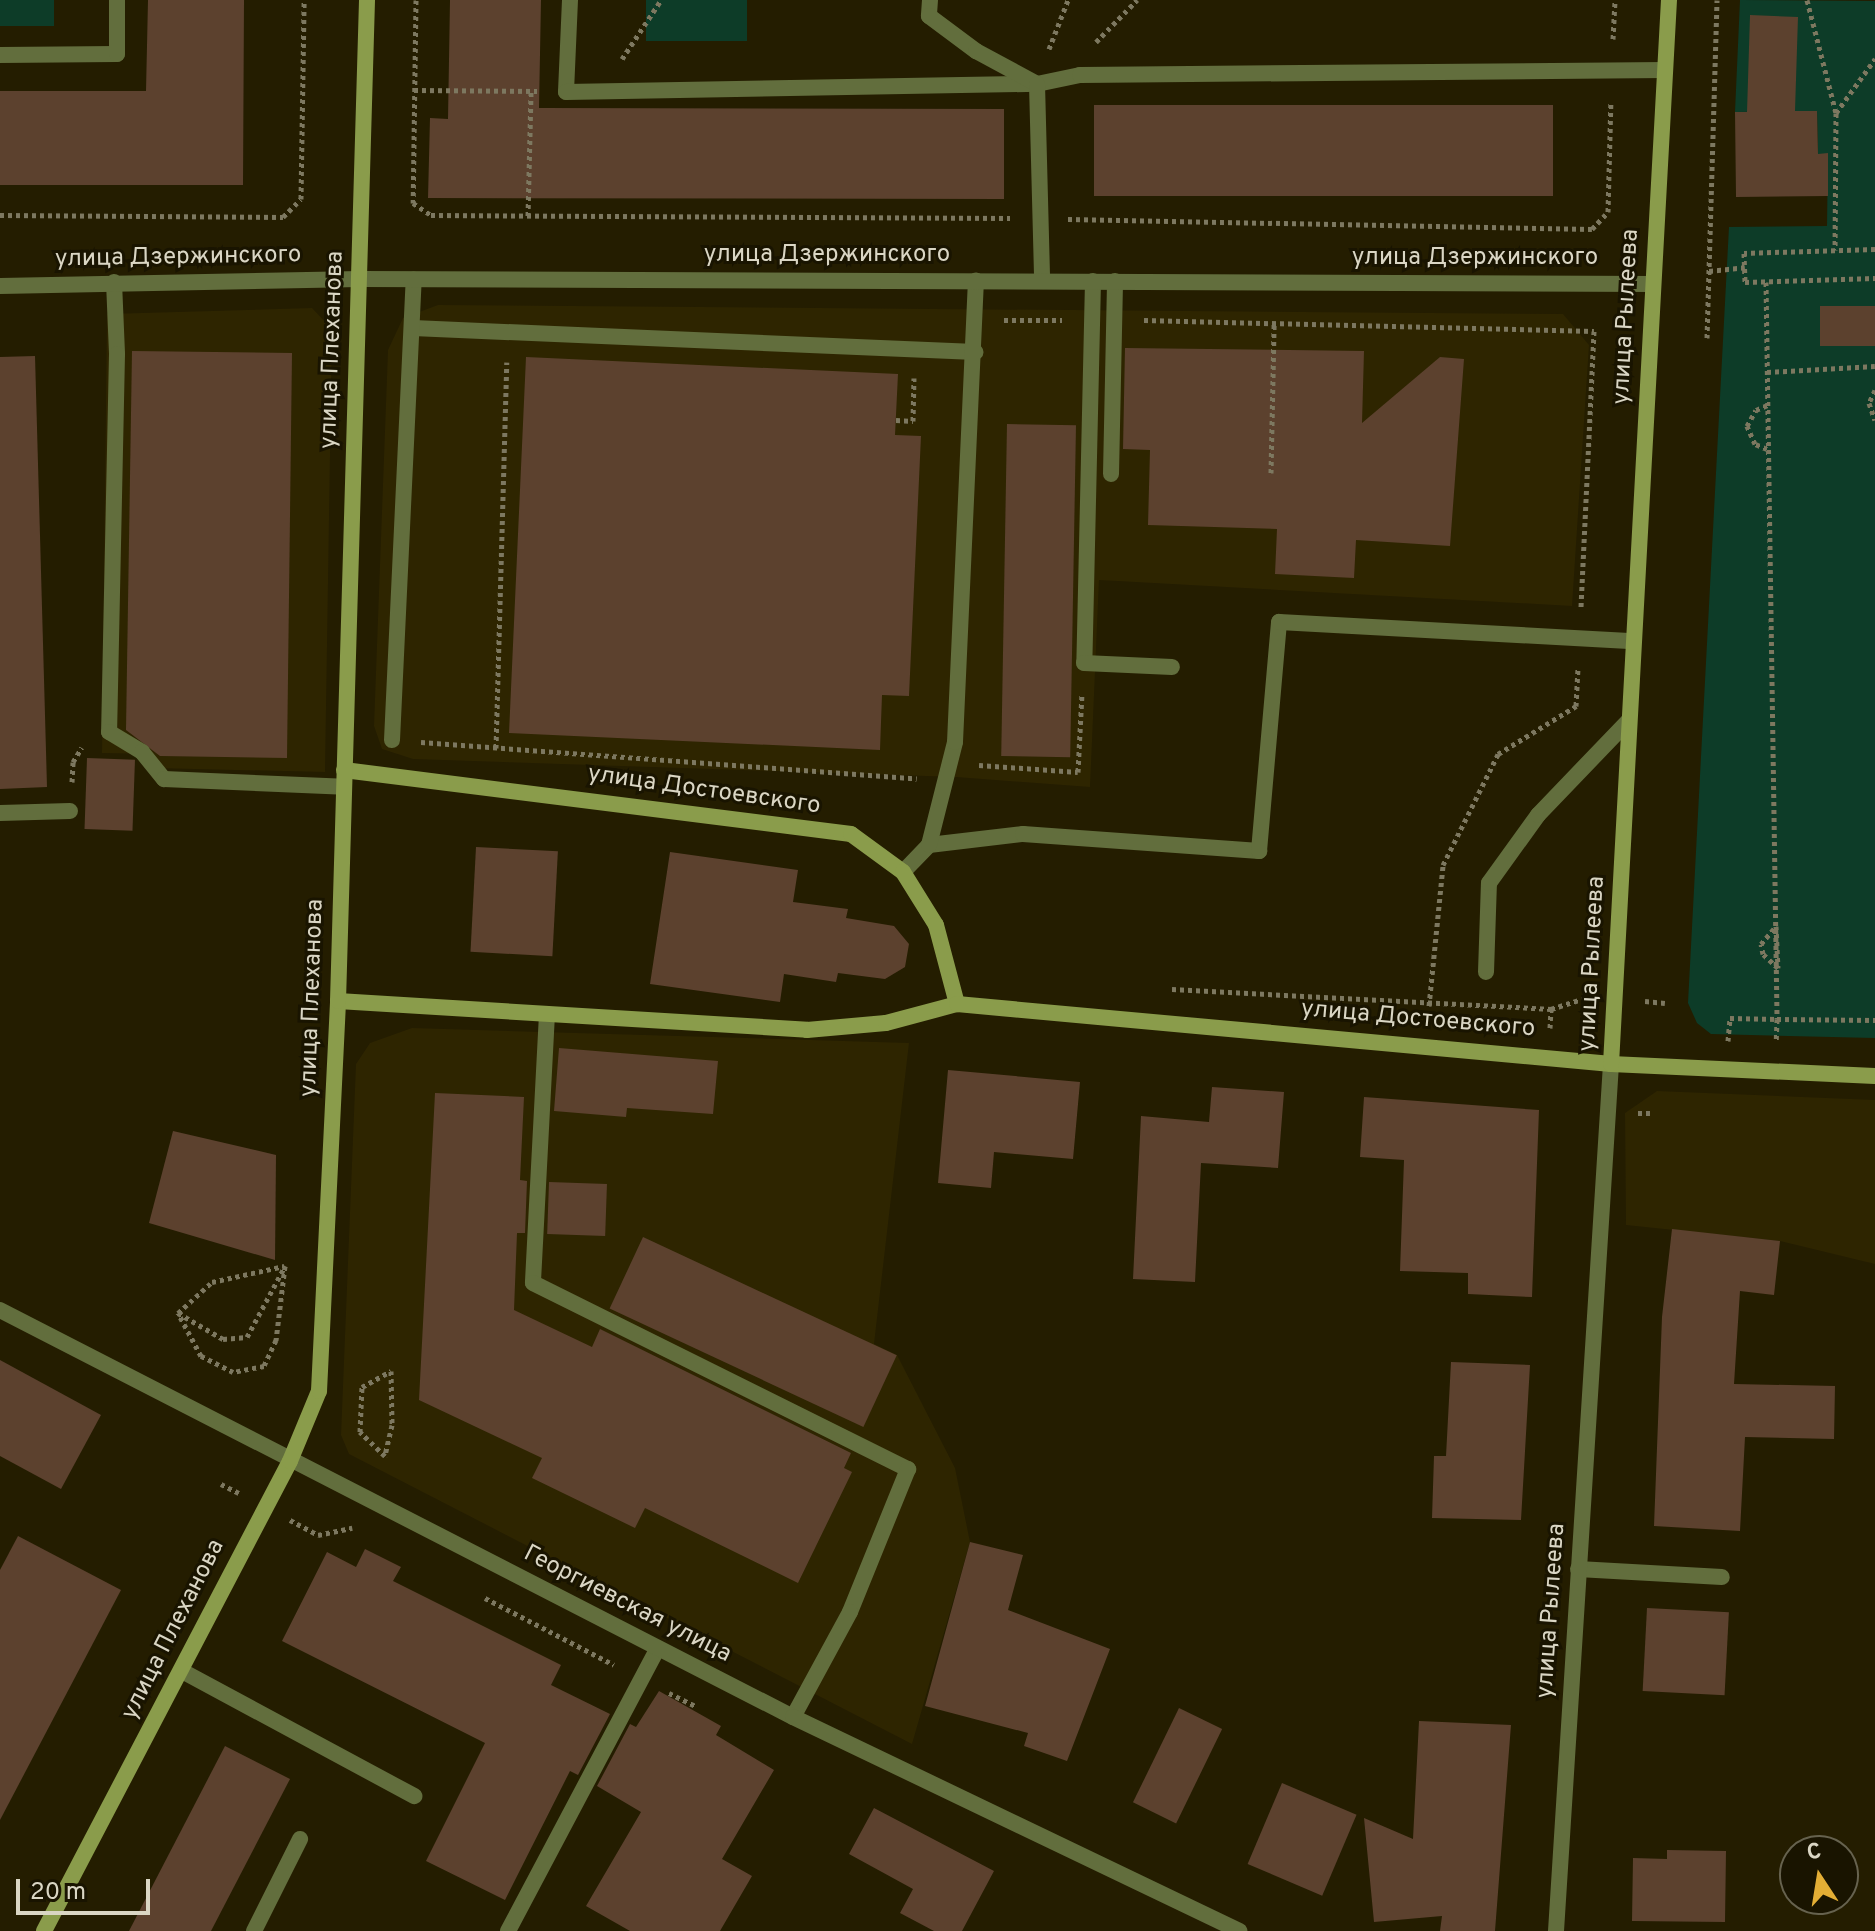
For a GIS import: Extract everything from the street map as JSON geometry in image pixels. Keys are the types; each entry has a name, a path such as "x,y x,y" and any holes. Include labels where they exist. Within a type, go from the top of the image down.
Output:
{"street":[{"path":"0,55 117,54 117,0"},
{"name":"улица Плеханова","path":"44,1931 290,1461 319,1391 338,1001 367,0"},
{"path":"570,0 566,92 1037,84 1080,75 1612,66 1665,70"},
{"path":"930,0 929,16 976,51 1037,84"},
{"name":"улица Рылеева","path":"1556,1931 1617,1000 1628,721 1669,0"},
{"path":"1037,84 1042,281"},
{"name":"улица Дзержинского","path":"0,286 360,279 1653,284"},
{"path":"392,740 414,280"},
{"path":"903,872 929,845 955,742 976,280"},
{"path":"1093,281 1084,663 1172,667"},
{"path":"1111,474 1115,281"},
{"path":"114,282 117,354 109,732 142,752 164,779 344,778"},
{"path":"413,328 975,352"},
{"path":"929,845 1023,834 1259,851 1279,622 1633,641"},
{"path":"1486,972 1489,883 1538,815 1628,721"},
{"name":"улица Достоевского","path":"344,778 851,834 903,872 936,925 957,1004"},
{"path":"0,813 70,811"},
{"name":"улица Достоевского","path":"338,1001 807,1030 886,1023 957,1004 1611,1064 1875,1076"},
{"path":"547,1014 533,1283 908,1469 850,1612 793,1717"},
{"name":"Георгиевская улица","path":"0,1310 793,1717 1239,1931"},
{"path":"1578,1569 1722,1577"},
{"path":"508,1931 658,1648"},
{"path":"182,1671 414,1796"},
{"path":"254,1931 300,1839"}],"path":[{"path":"0,215 283,217 301,199 304,0"},
{"path":"416,0 413,203 431,215 1041,218 1592,229 1608,212 1615,0"},
{"path":"614,64 626,57 661,0"},
{"path":"1037,84 1068,0"},
{"path":"1080,75 1094,46 1137,0"},
{"path":"1707,338 1717,0"},
{"path":"1807,0 1836,113 1835,250"},
{"path":"1836,113 1875,59"},
{"path":"414,90 566,92"},
{"path":"528,216 531,91"},
{"path":"1875,249 1744,253 1745,282 1875,278"},
{"path":"1709,271 1745,267"},
{"path":"1766,282 1778,968 1776,1048"},
{"path":"976,320 1094,320"},
{"path":"1116,320 1594,331 1576,706 1498,754 1443,865 1429,1006"},
{"path":"1271,473 1274,324"},
{"path":"496,748 508,332"},
{"path":"896,420 913,421 916,349"},
{"path":"1767,372 1875,366"},
{"path":"1875,390 1869,403 1875,420"},
{"path":"1767,449 1755,444 1747,426 1756,410 1768,405"},
{"path":"949,763 1078,772 1084,663"},
{"path":"70,811 73,762 80,748 96,745 109,732"},
{"path":"392,740 923,778 924,791"},
{"path":"1776,926 1777,954 1778,968 1763,954 1761,944 1776,926"},
{"path":"1161,988 1429,1006 1551,1009 1578,997 1665,1003"},
{"path":"1727,1046 1730,1018 1875,1020"},
{"path":"178,1313 212,1282 285,1266"},
{"path":"178,1313 201,1356 233,1372 264,1366 276,1340 285,1266"},
{"path":"178,1313 223,1339 247,1337 285,1266"},
{"path":"391,1371 392,1425 385,1456 360,1432 362,1387 391,1371"},
{"path":"318,1535 350,1527 364,1534"},
{"path":"475,1593 641,1680"}],"shaded area":[{"path":"438,305 1563,314 1589,345 1572,606 1099,580 1090,787 956,777 413,759 382,749 374,726 388,350 403,318"},
{"path":"312,308 332,329 325,772 153,768 154,754 102,753 107,314"},
{"path":"412,1028 909,1043 874,1344 897,1355 955,1468 970,1542 912,1744 349,1454 341,1435 356,1064 370,1043"},
{"path":"1657,1091 1875,1100 1875,1264 1780,1241 1626,1225 1625,1113"}],"green space":[{"path":"0,0 54,0 54,26 0,26"},
{"path":"646,0 747,0 747,41 646,41"},
{"path":"1740,0 1875,1 1875,1038 1711,1034 1697,1023 1688,1003 1729,227 1827,226 1828,154 1818,154 1817,111 1735,112"}],"building":[{"path":"148,0 244,0 243,185 0,185 0,91 146,91"},
{"path":"450,0 541,0 539,108 1004,109 1004,199 428,198 430,118 448,119"},
{"path":"1750,15 1798,17 1795,111 1817,111 1818,154 1828,153 1828,196 1736,197 1735,112 1747,112"},
{"path":"1094,105 1553,105 1553,196 1094,196"},
{"path":"1820,306 1875,306 1875,346 1820,346"},
{"path":"1125,348 1364,351 1362,423 1440,357 1464,359 1450,546 1356,540 1354,578 1275,574 1277,529 1148,525 1150,450 1123,449"},
{"path":"132,351 292,353 287,758 160,756 126,730"},
{"path":"35,356 47,787 0,789 0,357"},
{"path":"526,357 898,374 895,435 921,436 909,696 882,695 880,750 509,733"},
{"path":"1007,424 1076,425 1070,757 1001,756"},
{"path":"87,758 135,760 132,831 85,829"},
{"path":"476,847 558,851 552,956 471,952"},
{"path":"670,852 798,870 793,902 848,909 846,918 894,926 909,944 905,967 885,979 838,973 836,982 784,974 780,1002 650,984"},
{"path":"559,1048 718,1061 713,1114 627,1108 626,1117 554,1111"},
{"path":"948,1070 1080,1082 1073,1159 994,1152 991,1188 938,1183"},
{"path":"1212,1087 1284,1092 1278,1168 1201,1163 1195,1282 1133,1279 1141,1116 1209,1122"},
{"path":"435,1093 524,1097 520,1180 527,1181 525,1233 517,1233 514,1310 592,1347 600,1329 851,1453 844,1468 852,1472 798,1583 645,1508 635,1528 532,1478 542,1458 419,1400"},
{"path":"1364,1097 1539,1110 1532,1297 1468,1294 1468,1273 1400,1271 1404,1160 1360,1157"},
{"path":"173,1131 276,1155 275,1260 149,1223"},
{"path":"549,1182 607,1184 605,1236 547,1234"},
{"path":"1672,1229 1780,1241 1774,1295 1740,1291 1734,1384 1835,1386 1834,1439 1745,1437 1740,1531 1654,1526 1662,1317"},
{"path":"643,1237 897,1355 863,1427 610,1309"},
{"path":"0,1360 101,1415 61,1489 0,1456"},
{"path":"1451,1362 1530,1365 1521,1520 1432,1518 1434,1456 1446,1456"},
{"path":"18,1536 121,1590 0,1820 0,1570"},
{"path":"970,1542 1023,1555 1008,1610 1110,1649 1067,1761 1024,1746 1028,1733 925,1706"},
{"path":"365,1549 401,1567 393,1581 561,1665 551,1685 610,1714 578,1775 570,1771 505,1900 426,1861 485,1743 282,1641 327,1552 356,1567"},
{"path":"1647,1608 1729,1612 1725,1695 1643,1691"},
{"path":"659,1691 721,1726 716,1735 774,1770 722,1859 752,1876 720,1931 630,1931 586,1906 641,1812 597,1786 630,1724 636,1727"},
{"path":"1179,1708 1222,1729 1176,1823 1133,1802"},
{"path":"1419,1721 1511,1725 1495,1931 1440,1931 1442,1916 1374,1922 1364,1818 1413,1839"},
{"path":"225,1746 290,1779 211,1931 129,1931"},
{"path":"1282,1783 1357,1815 1322,1896 1248,1864"},
{"path":"874,1808 994,1871 962,1931 934,1931 900,1913 913,1889 849,1854"},
{"path":"1667,1850 1726,1851 1725,1922 1632,1921 1633,1858 1667,1859"}]}
